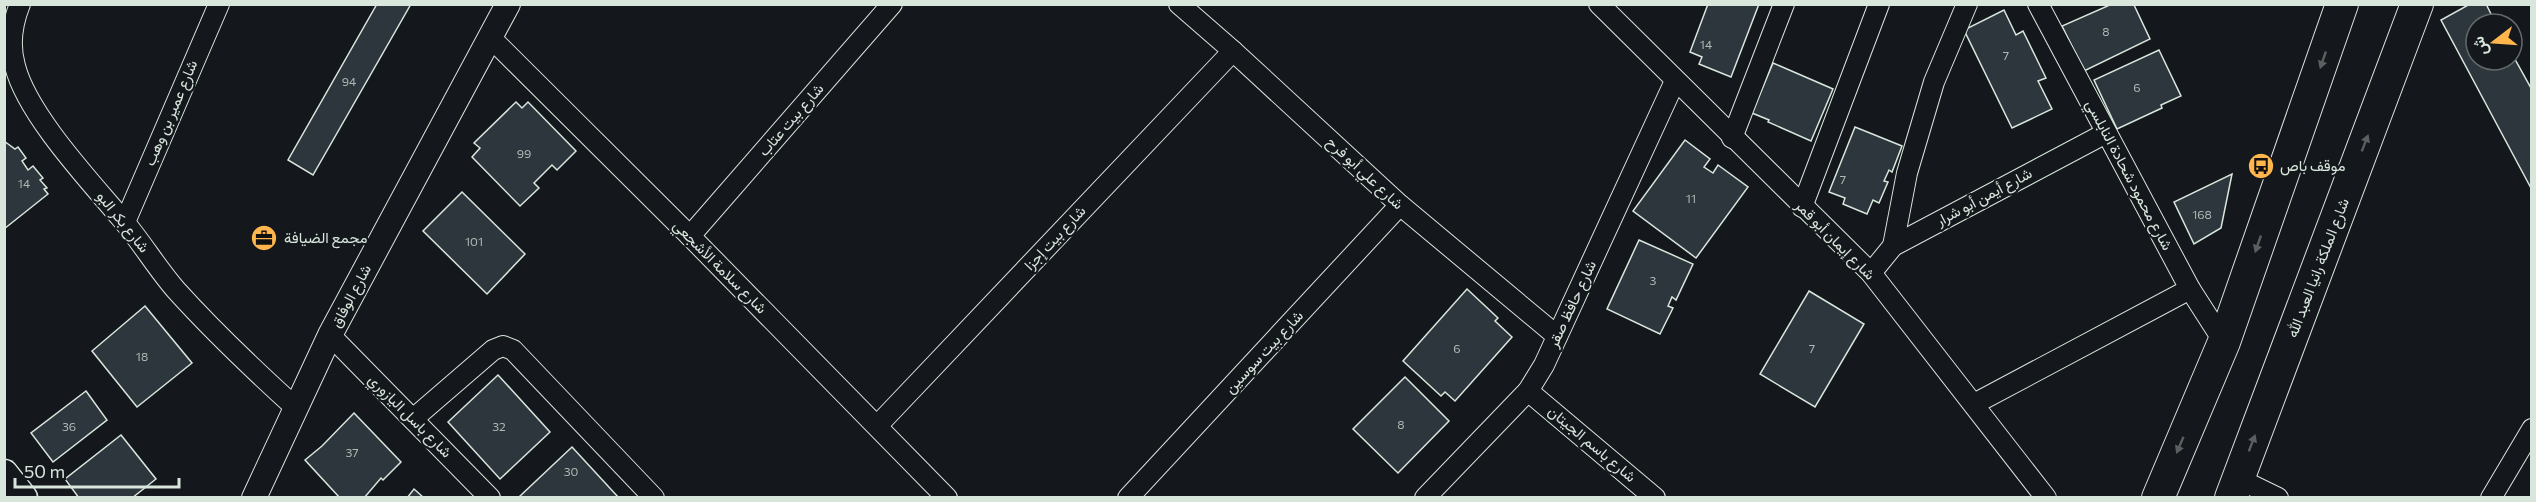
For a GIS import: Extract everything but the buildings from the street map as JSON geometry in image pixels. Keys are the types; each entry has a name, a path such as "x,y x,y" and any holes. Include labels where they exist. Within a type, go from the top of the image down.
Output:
{"main road":[{"path":"2158,498 2224,342 2342,4"},
{"name":"شارع الملكة رانيا العبد الله","path":"2235,488 2417,4"},
{"path":"4,474 23,498"}],"street":[{"name":"شارع بكر البو","path":"20,4 12,27 11,48 15,68 23,87 44,121 79,169 124,222 175,289 236,354 296,408"},
{"name":"شارع عمير بن وهب","path":"124,222 219,4"},
{"name":"شارع الوفاق","path":"254,498 330,335 508,4"},
{"name":"شارع بيت عتاب","path":"690,236 892,4"},
{"name":"شارع علي أبو فرح","path":"1179,4 1400,205 1557,336"},
{"name":"شارع إيمان أبو قمر","path":"1599,4 1871,273 2046,498"},
{"path":"1732,138 1784,4"},
{"path":"1802,207 1879,4"},
{"path":"1893,246 1907,173 1934,82 1967,4"},
{"name":"شارع محمود شحادة النابلسي","path":"2038,4 2190,289 2224,342"},
{"name":"شارع سلامة الأشجعي","path":"491,38 690,236 947,498"},
{"name":"شارع بيت إجزا","path":"877,426 1233,51"},
{"name":"شارع حافظ صقر","path":"1425,498 1528,391 1544,365 1676,81"},
{"name":"شارع أيمن أبو شرار","path":"1871,273 1893,246 2106,133"},
{"name":"شارع بيت سوسين","path":"1128,498 1400,205"},
{"path":"1974,404 2190,289"},
{"name":"شارع باسل اليازوري","path":"330,335 490,498"},
{"path":"413,418 493,350 503,346 513,350 654,498"},
{"name":"شارع باسم الجيتان","path":"1528,391 1655,498"},
{"path":"2492,498 2532,429"},
{"path":"2235,488 2278,498"}],"place":[{"name":"موقف باص","path":"2261,166"},
{"name":"مجمع الضيافة","path":"264,238"}]}
